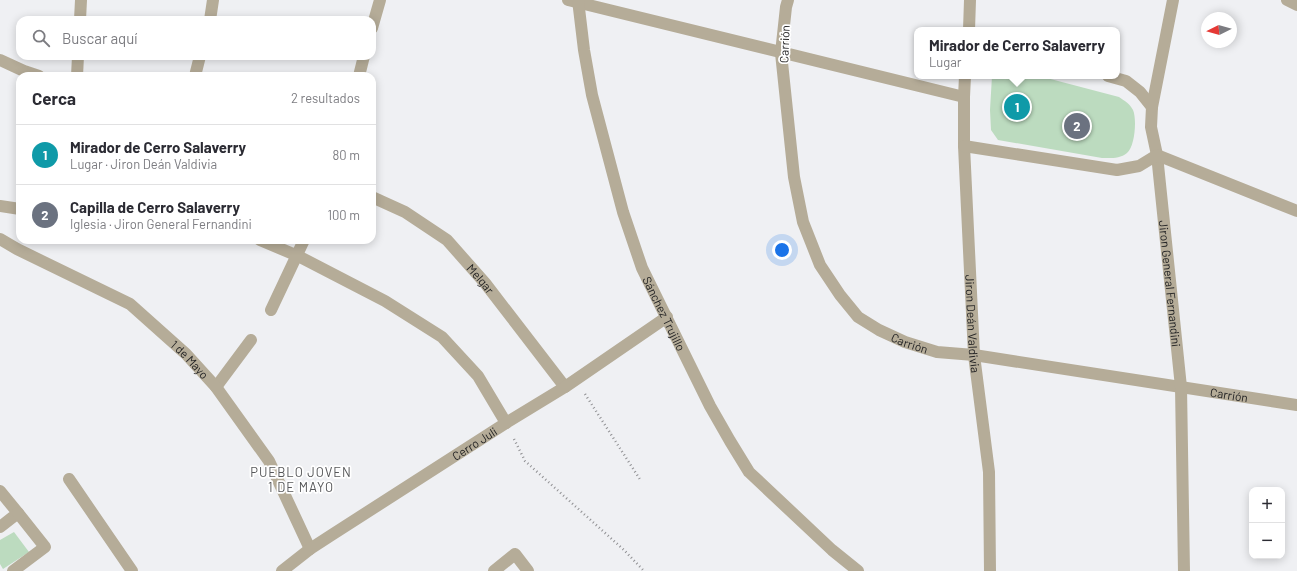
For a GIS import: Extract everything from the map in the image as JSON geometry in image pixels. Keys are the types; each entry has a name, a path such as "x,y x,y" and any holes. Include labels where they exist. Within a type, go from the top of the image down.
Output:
{"street":[{"path":"80,16 81,0"},
{"path":"211,16 213,0"},
{"path":"375,16 380,0"},
{"name":"Carrión","path":"788,0 781,52 794,177 803,222 820,265 840,295 858,317 879,330 905,342 937,352 974,355 1297,405"},
{"path":"969,27 970,0"},
{"name":"Jiron General Fernandini","path":"1172,0 1152,106 1151,127 1158,154 1181,387 1184,571"},
{"path":"1287,0 1297,5"},
{"path":"575,1 964,97"},
{"name":"Sánchez Trujillo","path":"575,1 592,95 623,212 642,268 710,406 749,472 832,550 858,571"},
{"path":"0,60 29,72"},
{"path":"77,72 78,60"},
{"path":"195,72 199,60"},
{"path":"360,72 363,60"},
{"name":"Jiron Deán Valdivia","path":"966,79 964,97 964,146 974,355 988,472 990,571"},
{"path":"1119,79 1126,81 1140,92 1152,106"},
{"path":"964,146 1117,170 1139,166 1158,154 1297,210"},
{"name":"Melgar","path":"376,199 405,212 447,240 490,289 565,387"},
{"path":"0,206 16,208"},
{"name":"1 de Mayo","path":"0,239 17,249 130,304 186,354 216,387 269,461 310,549"},
{"path":"270,244 298,256 385,301 442,337 478,376 506,423"},
{"path":"271,310 302,244"},
{"name":"Cerro Juli","path":"282,571 310,549 506,423 565,387 667,317"},
{"path":"216,387 251,340"},
{"path":"69,479 132,571"},
{"path":"0,491 45,547 13,571"},
{"path":"0,528 18,513"},
{"path":"494,571 515,554 528,571"}],"path":[{"path":"575,380 641,481"},
{"path":"506,423 525,461 624,550 644,571"}],"green space":[{"path":"992,79 1050,79 1119,97 1127,103 1133,110 1135,120 1132,145 1127,153 1121,156 1115,158 1102,158 998,140 991,130 990,110"},
{"path":"14,532 29,552 3,569 0,564 0,540"}],"place":[{"name":"Mirador de Cerro Salaverry","path":"1017,107"},
{"name":"Capilla de Cerro Salaverry","path":"1077,126"}],"district":[{"name":"PUEBLO JOVEN 1 DE MAYO","path":"301,480"}]}
